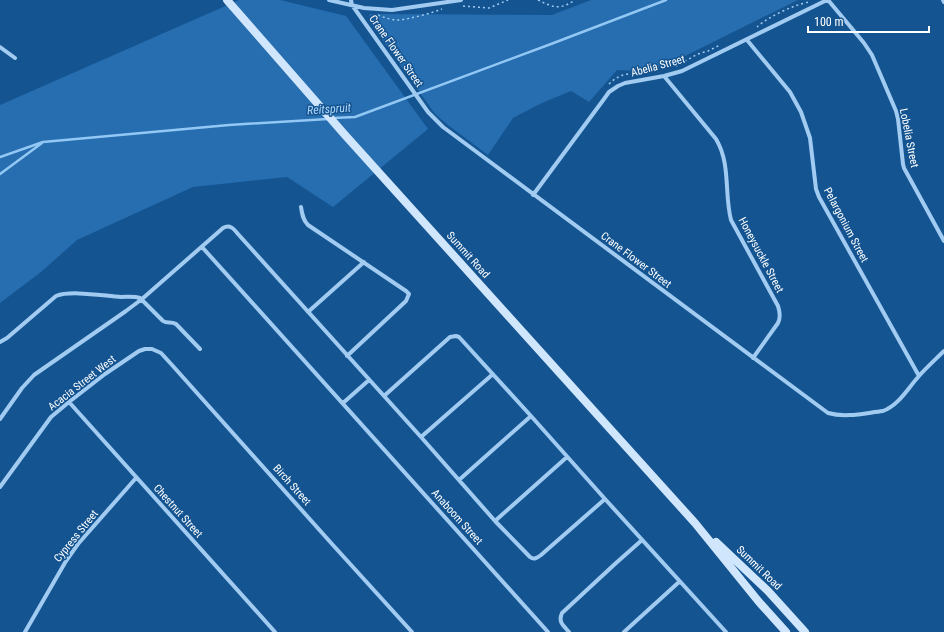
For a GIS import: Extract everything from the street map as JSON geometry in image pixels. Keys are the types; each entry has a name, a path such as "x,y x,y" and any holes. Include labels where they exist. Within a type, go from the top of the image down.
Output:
{"main road":[{"name":"Summit Road","path":"227,0 320,108 695,523 786,632"},
{"name":"Summit Road","path":"695,523 768,591 806,632"}],"street":[{"path":"329,0 352,2 376,9 392,10 460,0"},
{"name":"Abelia Street","path":"533,195 609,92 615,87 625,83 682,71 828,0"},
{"name":"Lobelia Street","path":"828,0 864,43 874,59 896,111 904,168 944,241"},
{"name":"Crane Flower Street","path":"352,2 433,118 443,127 828,413 843,416 883,411 888,409 944,351"},
{"name":"Pelargonium Street","path":"747,40 790,92 799,106 810,138 818,197 919,376"},
{"path":"0,47 15,58"},
{"name":"Honeysuckle Street","path":"664,76 716,139 720,147 725,164 731,220 778,306 780,314 778,323 753,358"},
{"path":"301,207 302,215 308,225 409,294 406,301 347,356"},
{"path":"0,419 22,388 34,375 142,299 226,226 232,228 495,521 532,559 535,559 541,555 605,499"},
{"name":"Anaboom Street","path":"202,247 548,632"},
{"path":"308,312 364,262"},
{"path":"0,342 7,338 52,299 68,293 138,297 142,299 163,321 166,323 173,322 176,324 200,349"},
{"path":"384,396 442,344 452,336 456,336 493,374 679,582 726,632"},
{"name":"Acacia Street West","path":"0,487 51,417 105,374 139,351 148,349 157,351"},
{"name":"Birch Street","path":"157,351 161,353 172,365 412,632"},
{"path":"421,437 493,374"},
{"path":"343,403 369,380"},
{"name":"Chestnut Street","path":"69,402 275,632"},
{"path":"459,480 531,416"},
{"path":"495,521 567,457"},
{"name":"Cypress Street","path":"25,632 66,561 136,478"},
{"path":"569,632 561,622 560,619 562,613 642,540"},
{"path":"624,632 679,582"}],"path":[{"path":"458,5 489,8 508,0"},
{"path":"538,0 556,8 568,5 575,0"},
{"path":"752,32 766,20 795,6 810,2"},
{"path":"375,14 387,19 400,20 446,8"},
{"path":"672,68 698,54 723,44"},
{"path":"606,88 615,78 628,74 636,74"}],"shaded area":[{"name":"Reitspruit","path":"239,0 280,0 346,16 428,129 333,207 287,177 193,187 77,240 41,272 0,303 0,105"},
{"path":"591,0 798,0 665,66 641,71 617,70 589,102 571,91 542,103 513,118 488,155 435,114 371,24 369,18 370,14 552,15"}],"waterway":[{"name":"Reitspruit","path":"333,118 355,117 666,0"},
{"name":"Reitspruit","path":"0,157 43,142 229,125 328,119"},
{"path":"0,174 42,143"}]}
